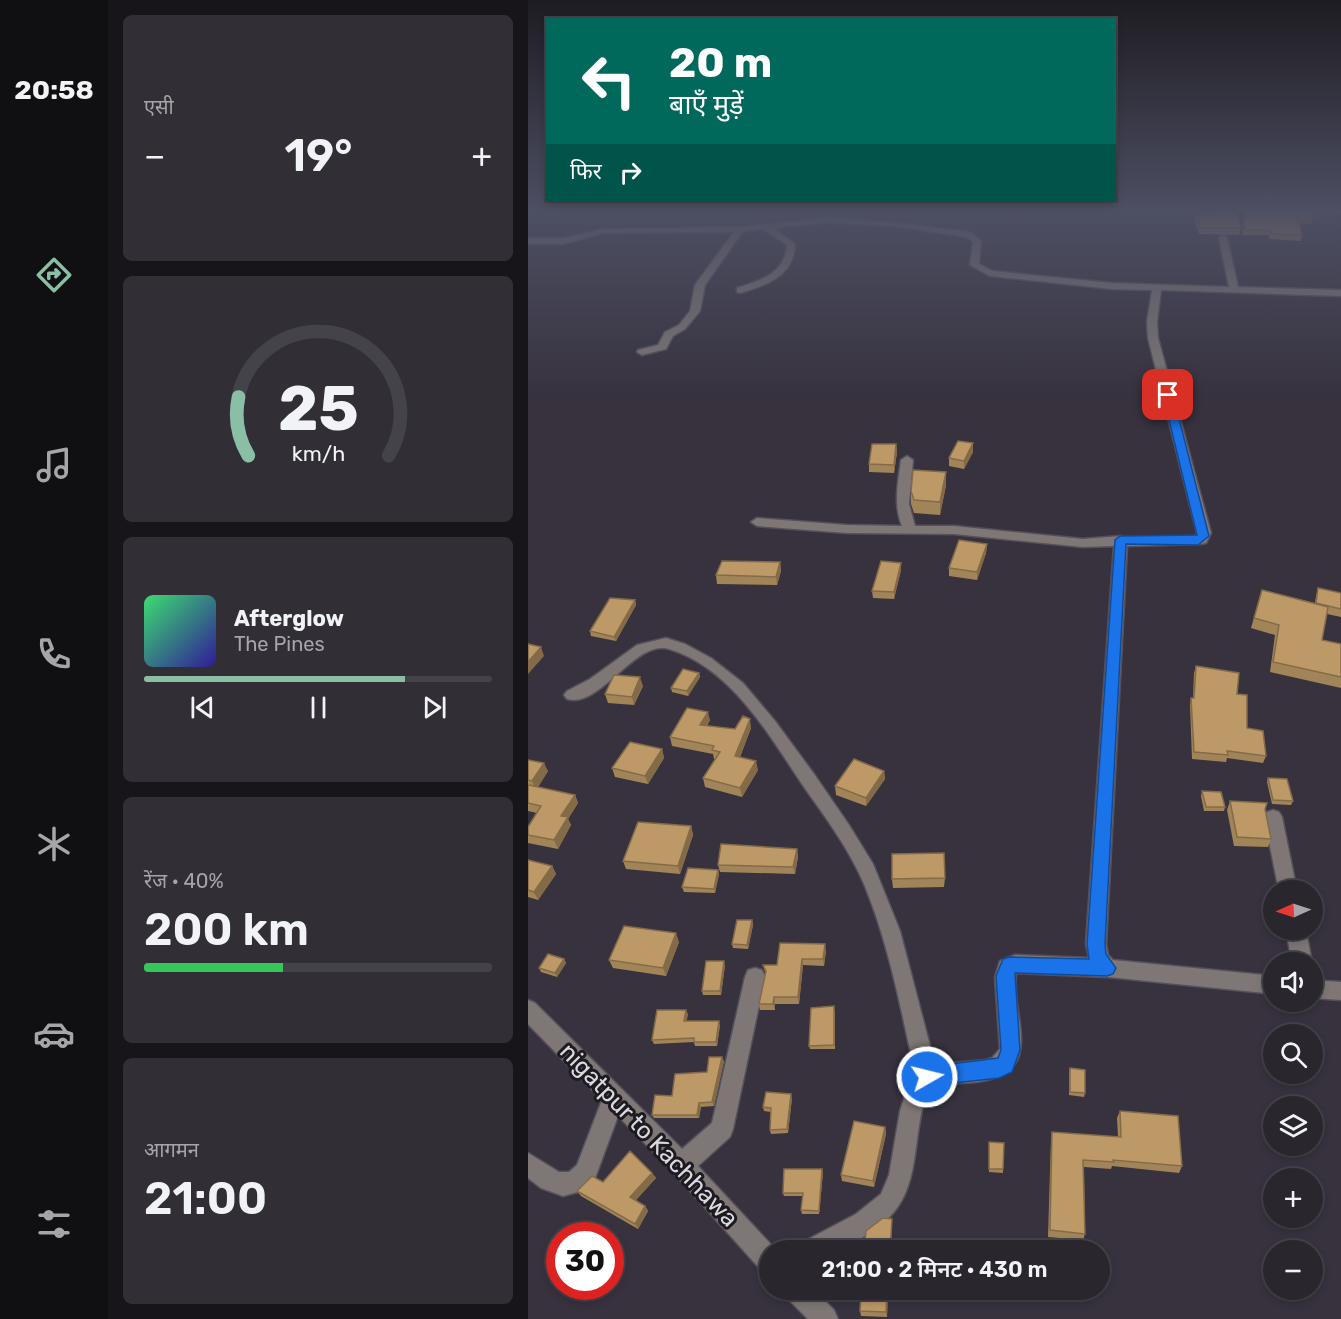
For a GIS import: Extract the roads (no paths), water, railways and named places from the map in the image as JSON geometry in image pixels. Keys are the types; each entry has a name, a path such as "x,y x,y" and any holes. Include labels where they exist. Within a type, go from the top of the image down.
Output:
{"street":[{"path":"642,352 662,347 669,334 686,322 697,306 700,285 708,274"},
{"path":"740,290 775,277 778,274"},
{"path":"998,274 1031,279 1157,288 1341,293"},
{"path":"1231,274 1234,290"},
{"path":"757,522 806,528 954,530 1068,542 1198,541 1203,536 1153,338 1152,322 1157,288"},
{"path":"907,460 903,509 910,529"},
{"path":"1107,968 1097,957 1096,944 1120,540"},
{"path":"572,695 591,687 648,647 666,643 676,646 724,674 746,698 840,825 872,882 891,933 927,1077"},
{"path":"1273,817 1286,880"},
{"path":"831,1240 881,1211 890,1201 898,1180 917,1089 927,1077 999,1068 1005,1065 1011,1050 1005,976 1010,965 1107,968 1263,984"},
{"path":"682,1165 722,1129 754,977"},
{"path":"1323,990 1341,991"},
{"name":"nigatpur to Kachhawa","path":"528,1010 682,1165 759,1249"},
{"path":"528,1164 562,1186 578,1182 586,1173 614,1097"},
{"path":"807,1300 825,1319"}]}
